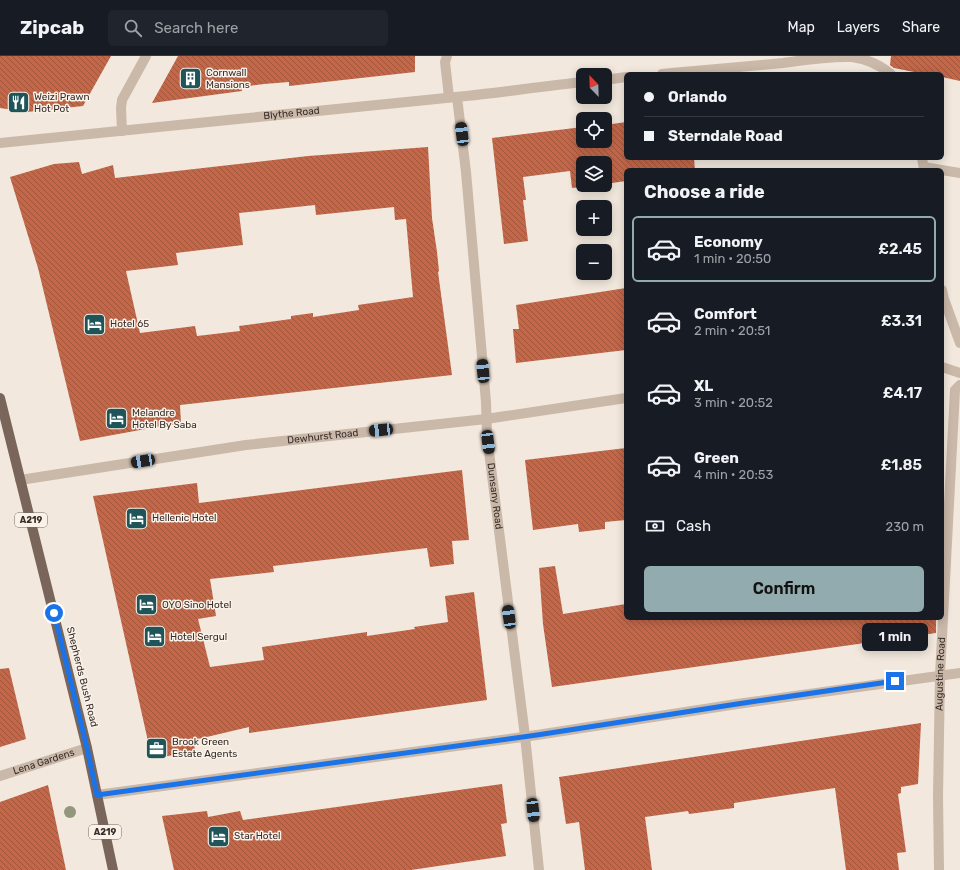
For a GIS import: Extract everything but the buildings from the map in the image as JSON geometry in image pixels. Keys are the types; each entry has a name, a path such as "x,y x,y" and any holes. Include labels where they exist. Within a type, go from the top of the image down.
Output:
{"main road":[{"name":"Shepherds Bush Road","path":"0,398 87,748 112,870"}],"street":[{"path":"122,131 120,108 122,100 146,56"},
{"name":"Dunsany Road","path":"447,56 445,62 453,97 466,172 490,465 525,736 539,870"},
{"path":"679,72 780,60 836,56 851,57 870,62 888,72"},
{"path":"612,79 624,77"},
{"name":"Blythe Road","path":"0,143 453,97 576,83"},
{"path":"923,165 937,168"},
{"path":"944,170 960,173"},
{"path":"944,299 960,342"},
{"path":"944,368 960,373"},
{"name":"Augustine Road","path":"944,599 955,390 960,385"},
{"name":"Dewhurst Road","path":"20,480 246,445 486,419 624,398"},
{"name":"Augustine Road","path":"939,870 938,797 940,675 943,620"},
{"path":"97,795 525,736 960,673"},
{"name":"Lena Gardens","path":"0,776 87,748"}],"place":[{"name":"Cornwall Mansions","path":"190,79"},
{"name":"Weizi Prawn Hot Pot","path":"18,103"},
{"name":"Hotel 65","path":"95,324"},
{"name":"Melandre Hotel By Saba","path":"117,419"},
{"name":"Hellenic Hotel","path":"137,518"},
{"name":"OYO Sino Hotel","path":"147,605"},
{"name":"Hotel Sergul","path":"155,637"},
{"name":"Brook Green Estate Agents","path":"156,748"},
{"name":"Star Hotel","path":"219,836"}],"route":[{"path":"54,613 97,795 537,735 895,681"}]}
